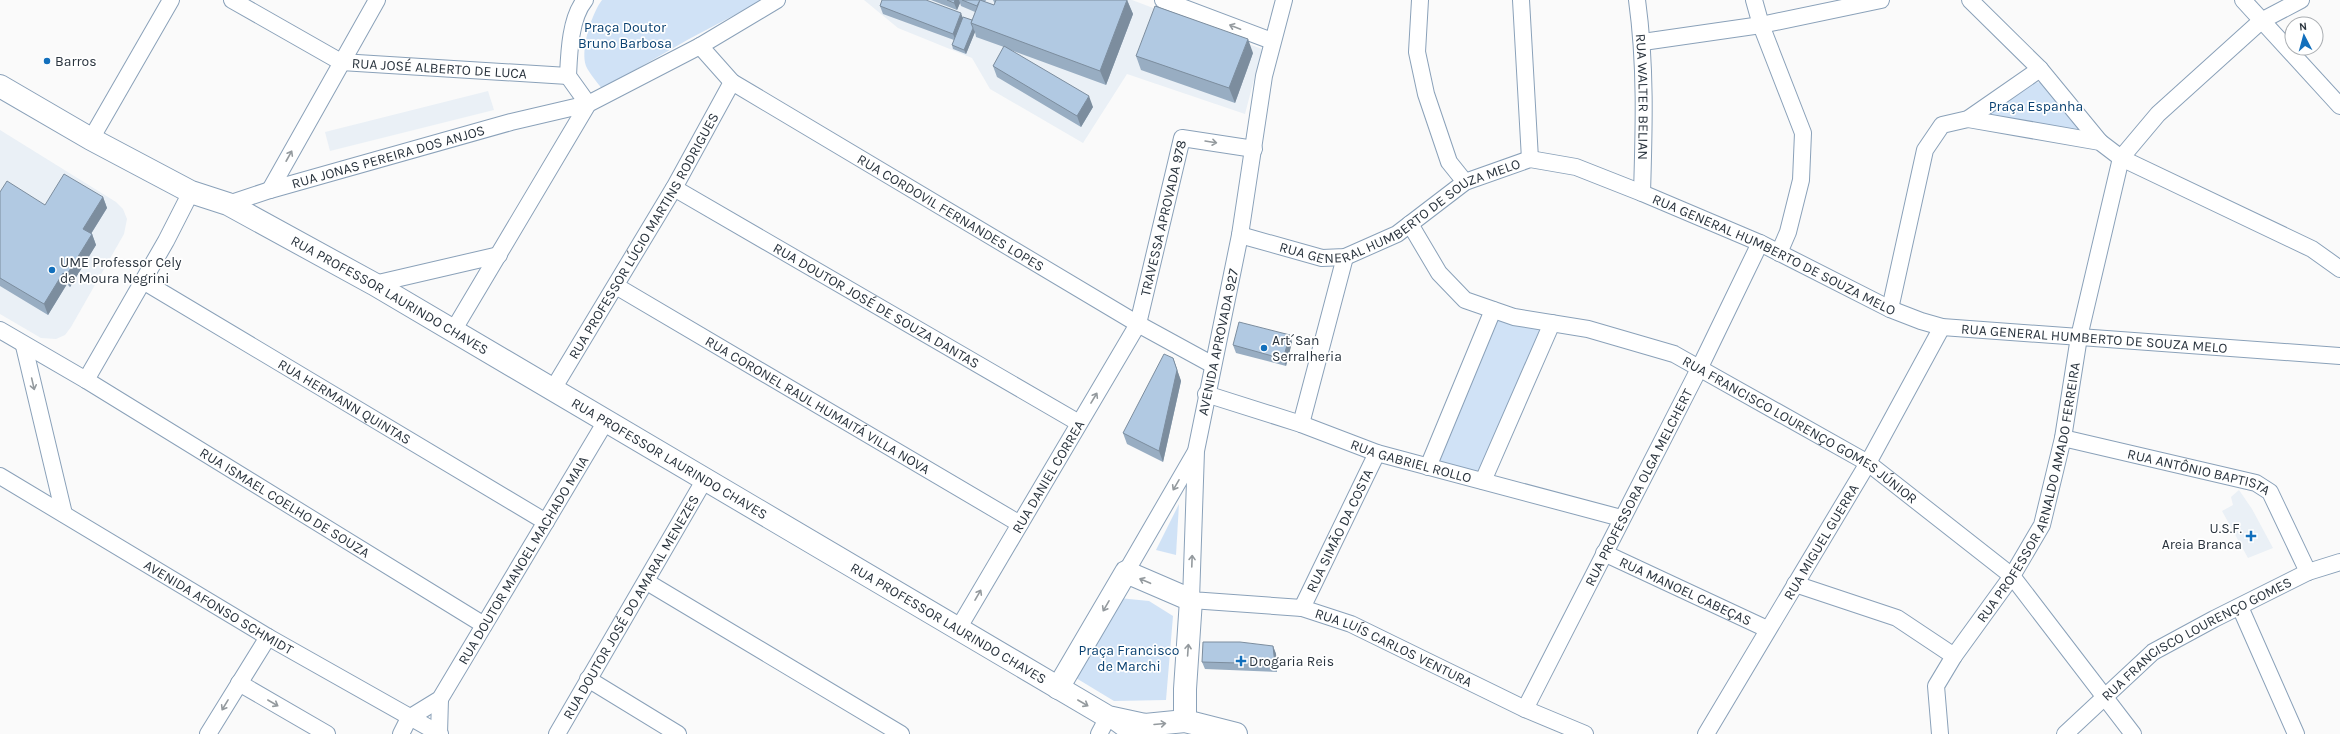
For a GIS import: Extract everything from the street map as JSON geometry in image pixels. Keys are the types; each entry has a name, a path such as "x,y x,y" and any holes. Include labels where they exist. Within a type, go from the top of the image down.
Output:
{"street":[{"path":"91,139 171,0"},
{"name":"RUA JOSÉ ALBERTO DE LUCA","path":"232,0 341,62 568,76"},
{"path":"270,190 377,0"},
{"path":"453,331 588,104 568,76 570,40 580,6 585,0"},
{"name":"RUA JONAS PEREIRA DOS ANJOS","path":"228,204 270,190 511,122 588,104 700,46 777,0"},
{"path":"1163,0 1272,41"},
{"name":"AVENIDA APROVADA 927","path":"1185,728 1185,688 1191,600 1196,451 1206,394 1240,235 1264,76 1284,0"},
{"path":"1420,0 1417,52 1426,94 1448,162 1465,182"},
{"path":"1521,0 1530,159"},
{"name":"RUA WALTER BELIAN","path":"1637,0 1643,42 1645,107 1642,193"},
{"path":"1754,0 1761,25 1803,133 1801,180 1788,232 1779,253"},
{"path":"1643,42 1761,25 1881,0"},
{"path":"1970,0 2040,70 2100,142 2121,158 2312,249 2340,269"},
{"path":"2243,0 2340,106"},
{"name":"RUA PROFESSOR ARNALDO AMADO FERREIRA","path":"1940,734 1936,686 1954,656 2012,576 2042,525 2063,438 2079,336 2121,158 2158,114 2261,21 2301,0"},
{"name":"RUA CORDOVIL FERNANDES LOPES","path":"700,46 732,82 1138,324 1213,364"},
{"path":"1890,309 1925,150 1942,125 1968,118 2040,70"},
{"name":"RUA PROFESSOR LÚCIO MARTINS RODRIGUES","path":"553,389 674,188 732,82"},
{"path":"0,86 91,139 191,192 228,204"},
{"path":"1968,118 2100,142"},
{"name":"TRAVESSA APROVADA 978","path":"1138,324 1182,138 1254,149"},
{"name":"RUA GENERAL HUMBERTO DE SOUZA MELO","path":"1240,235 1322,258 1345,257 1397,234 1465,182 1530,159 1576,167 1642,193 1760,243 1890,309 1920,322 1942,327 2340,356"},
{"name":"RUA DOUTOR JOSÉ DE SOUZA DANTAS","path":"674,188 1079,423"},
{"path":"86,380 143,281 191,192"},
{"name":"RUA PROFESSOR LAURINDO CHAVES","path":"228,204 374,284 1058,688 1104,726"},
{"name":"RUA FRANCISCO LOURENÇO GOMES JÚNIOR","path":"1410,224 1444,278 1466,300 1514,317 1588,329 1674,354 1700,367 1868,463 2012,576 2133,734"},
{"name":"RUA PROFESSORA OLGA MELCHERT","path":"1525,709 1621,518 1700,367 1760,243"},
{"path":"374,284 499,255"},
{"path":"1301,424 1345,257"},
{"name":"RUA HERMANN QUINTAS","path":"143,281 546,522"},
{"name":"RUA CORONEL RAUL HUMAITÁ VILLA NOVA","path":"616,286 1020,524"},
{"path":"1428,467 1493,310"},
{"path":"1483,481 1552,323"},
{"name":"RUA DANIEL CORREA","path":"958,629 1138,324"},
{"name":"RUA MIGUEL GUERRA","path":"1706,734 1767,629 1868,463 1942,327"},
{"name":"RUA ISMAEL COELHO DE SOUZA","path":"0,330 24,346 86,380 484,625"},
{"path":"24,346 64,514"},
{"name":"RUA GABRIEL ROLLO","path":"1206,394 1301,424 1377,453 1621,518"},
{"name":"RUA DOUTOR MANOEL MACHADO MAIA","path":"409,718 440,699 606,421"},
{"name":"RUA ANTÔNIO BAPTISTA","path":"2063,438 2256,483 2270,492 2308,572"},
{"path":"1058,688 1196,451"},
{"name":"RUA SIMÃO DA COSTA","path":"1302,608 1377,453"},
{"name":"AVENIDA AFONSO SCHMIDT","path":"0,476 268,637 409,718 440,734"},
{"name":"RUA DOUTOR JOSÉ DO AMARAL MENEZES","path":"557,734 705,479"},
{"name":"RUA MANOEL CABEÇAS","path":"1604,554 1767,629"},
{"name":"RUA FRANCISCO LOURENÇO GOMES","path":"2064,734 2106,697 2153,652 2214,619 2308,572 2340,562"},
{"path":"1126,572 1191,600"},
{"path":"646,582 901,734"},
{"path":"1795,584 1897,618 1954,656"},
{"name":"RUA LUÍS CARLOS VENTURA","path":"1191,600 1302,608 1351,624 1525,709 1585,734"},
{"path":"2240,607 2296,734"},
{"path":"208,734 268,637"},
{"path":"588,679 678,734"},
{"path":"239,683 327,734"},
{"name":"RUA DOUTOR MANOEL MACHADO MAIA","path":"440,699 440,734"},
{"path":"401,734 409,718"},
{"path":"1104,726 1145,725 1236,734"},
{"path":"1104,726 1131,734"}],"shaded area":[{"path":"864,0 1132,0 1262,49 1245,114 1127,74 1083,143 990,89 972,58 898,28"},
{"path":"488,91 494,110 330,151 325,132"},
{"name":"UME Professor Cely de Moura Negrini","path":"0,130 116,202 123,209 127,219 124,234 71,327 65,335 56,339 41,338 0,314"},
{"name":"U.S.F. Areia Branca","path":"2239,490 2252,509 2273,548 2248,558 2222,511 2233,505 2231,497"}],"green space":[{"name":"Praça Doutor Bruno Barbosa","path":"602,0 763,0 689,39 602,89 587,69 585,50 588,32 594,13"},
{"name":"Praça Espanha","path":"2041,82 2084,132 1991,116 1990,112 2032,83"},
{"path":"1496,315 1552,323 1477,480 1432,465"},
{"path":"1179,504 1176,555 1156,550"},
{"name":"Praça Francisco de Marchi","path":"1119,598 1149,601 1173,616 1166,700 1114,701 1071,675"}],"building":[{"path":"882,0 926,0 961,13 953,34 880,6"},
{"path":"947,0 955,0 954,3"},
{"path":"962,0 980,0 977,6"},
{"path":"980,0 994,5 996,0 1127,0 1100,71 971,23"},
{"path":"1155,6 1248,39 1229,88 1136,56"},
{"path":"963,17 972,20 971,23 973,28 964,50 952,45"},
{"path":"1004,46 1089,96 1077,116 993,66"},
{"path":"64,174 103,197 83,229 92,234 66,276 63,273 44,304 0,278 0,192 7,181 45,205"},
{"name":"Art´San Serralheria","path":"1239,322 1290,335 1283,359 1233,345"},
{"path":"1164,354 1173,358 1177,370 1159,451 1123,433"},
{"path":"1203,642 1240,642 1273,646 1275,664 1202,662"}],"place":[{"name":"Barros","path":"47,61"},
{"name":"UME Professor Cely de Moura Negrini","path":"52,270"},
{"name":"Art´San Serralheria","path":"1264,348"},
{"name":"U.S.F. Areia Branca","path":"2251,536"},
{"name":"Drogaria Reis","path":"1241,661"}]}
